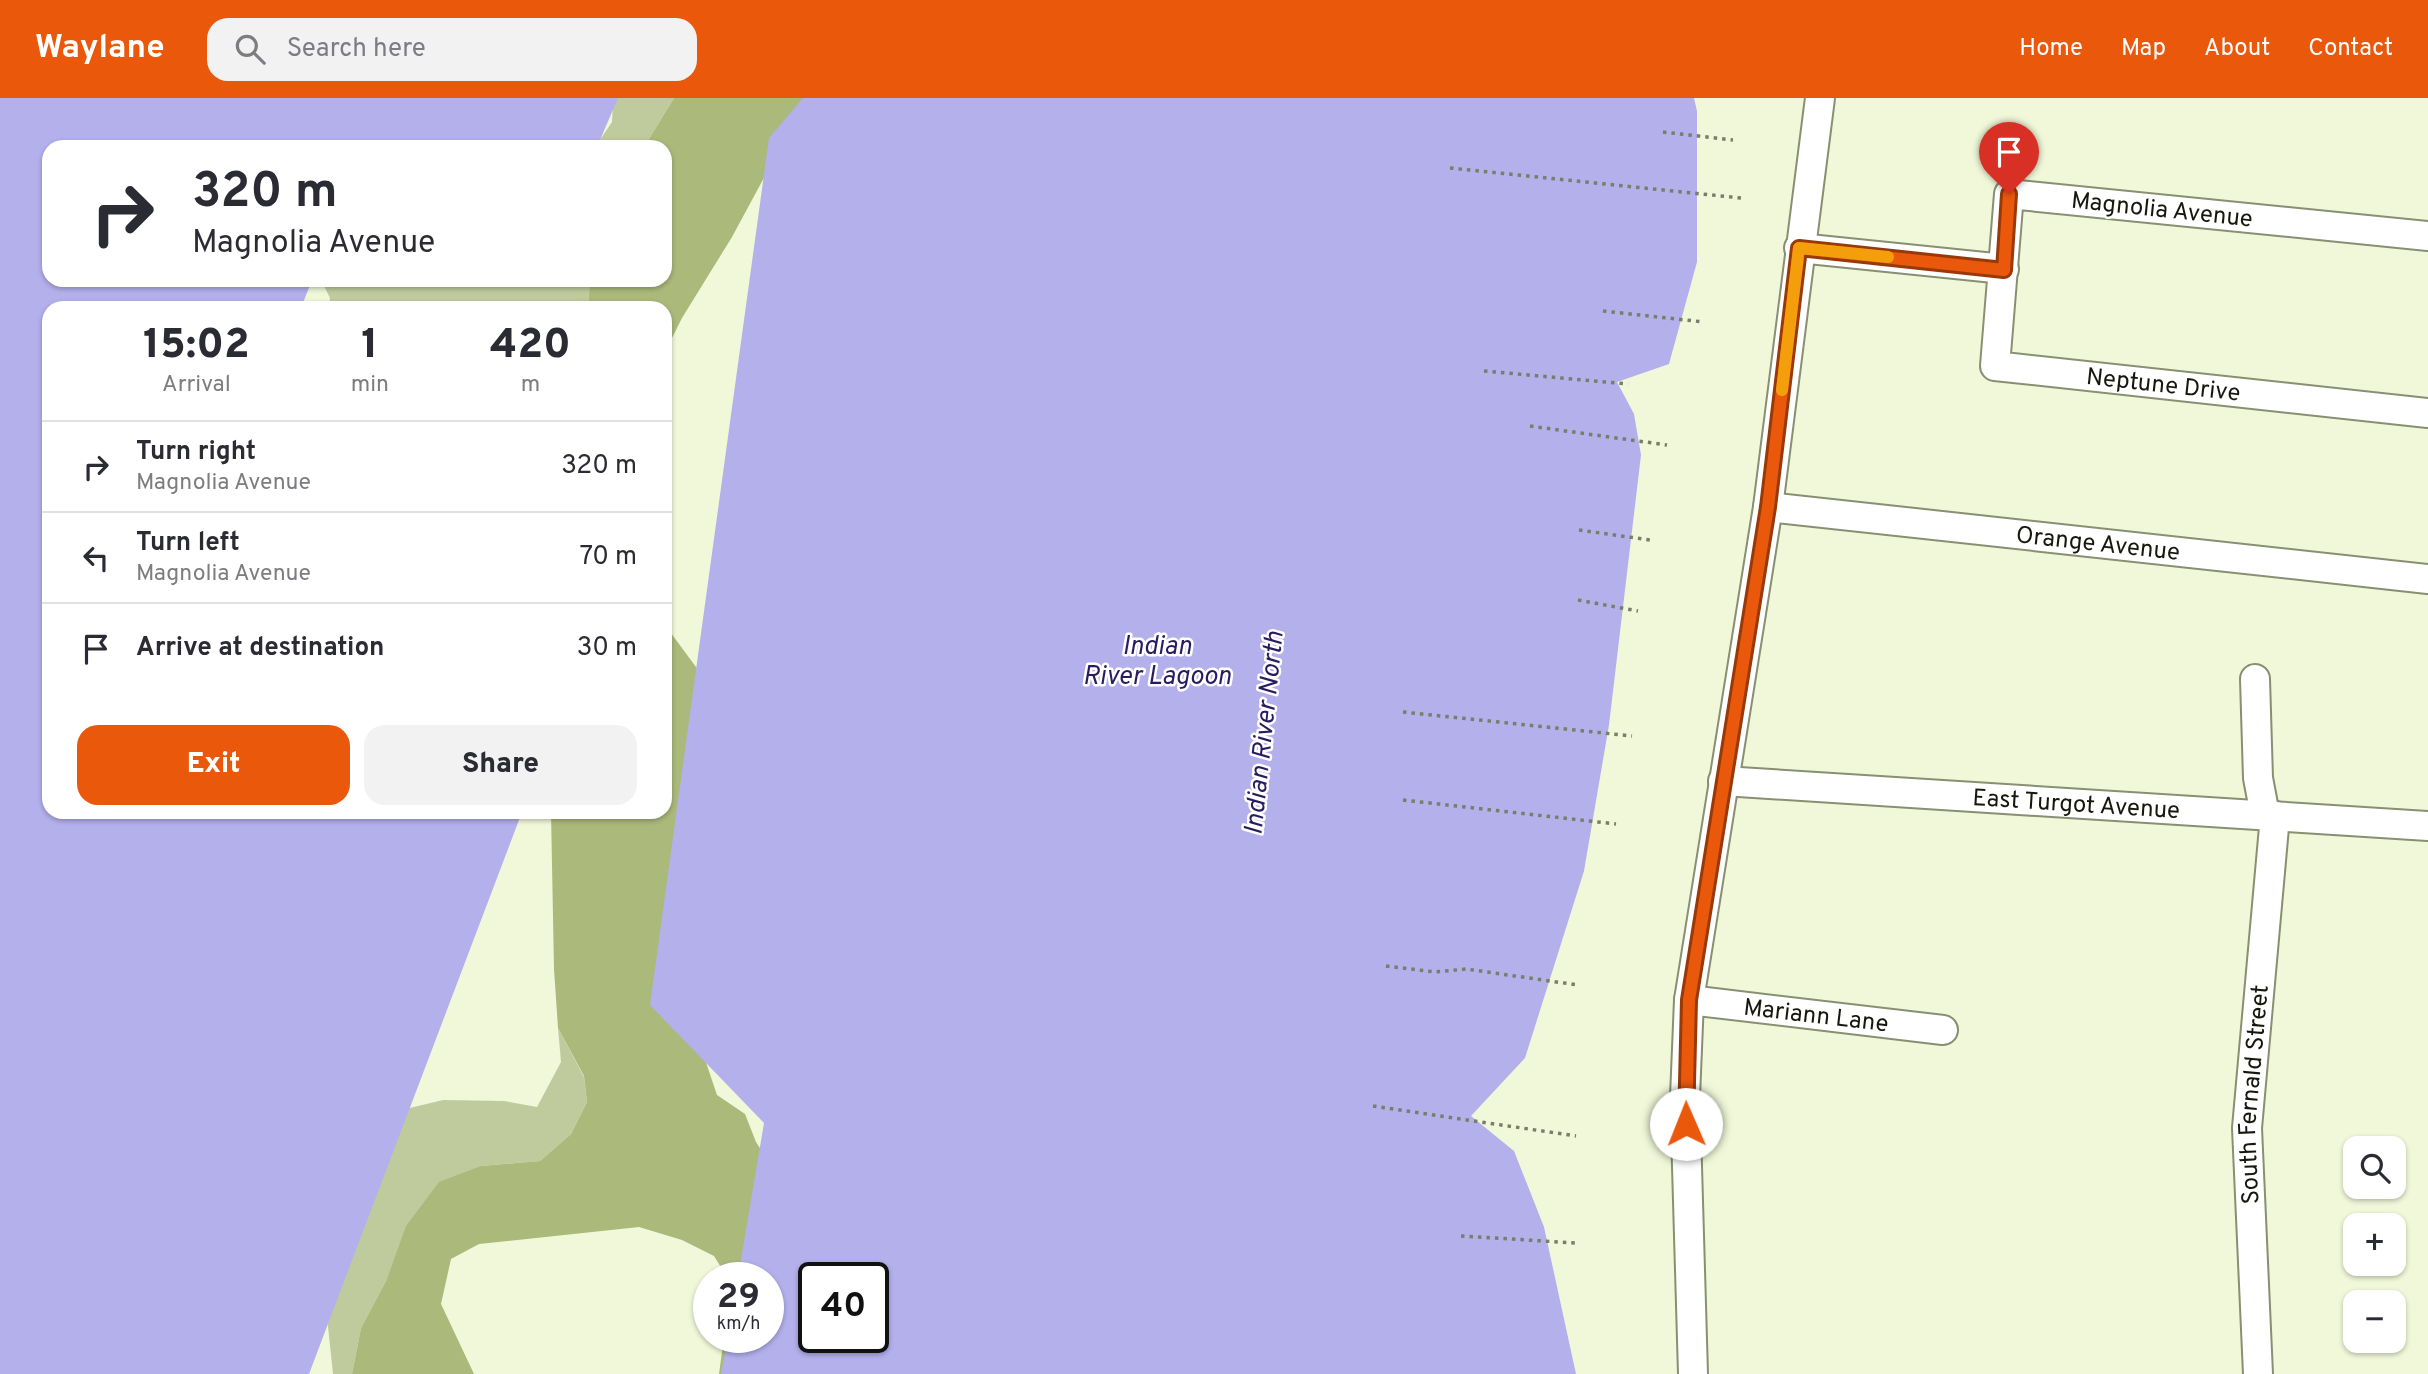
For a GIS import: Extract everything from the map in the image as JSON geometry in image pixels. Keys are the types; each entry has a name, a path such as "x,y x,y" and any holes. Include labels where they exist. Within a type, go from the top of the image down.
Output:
{"street":[{"path":"1693,1374 1685,1097 1689,1000 1768,507 1820,98"},
{"name":"Magnolia Avenue","path":"2004,270 2009,194 2428,236"},
{"path":"1799,248 2004,270"},
{"name":"Neptune Drive","path":"2004,270 1995,366 2428,413"},
{"name":"Orange Avenue","path":"1768,507 2428,579"},
{"name":"South Fernald Street","path":"2255,679 2258,778 2270,815 2247,1128 2258,1374"},
{"name":"East Turgot Avenue","path":"1723,780 2428,826"},
{"name":"Mariann Lane","path":"1689,1000 1942,1030"}],"path":[{"path":"1663,132 1733,140"},
{"path":"1450,167 1741,198"},
{"path":"1604,311 1704,322"},
{"path":"1484,371 1628,384"},
{"path":"1530,426 1667,445"},
{"path":"1579,530 1650,540"},
{"path":"1578,600 1638,611"},
{"path":"1403,712 1632,736"},
{"path":"1403,800 1616,824"},
{"path":"1386,966 1435,972 1466,969 1578,985"},
{"path":"1373,1106 1576,1136"},
{"path":"1461,1236 1576,1243"}],"green space":[{"path":"617,98 674,98 648,140 600,140 612,122 613,103"},
{"path":"674,98 807,98 732,237 672,338 672,301 588,301 590,287 672,287 672,140 648,140"},
{"path":"324,287 590,287 588,301 330,301"},
{"path":"672,634 696,667 725,718 691,1018 717,1095 745,1114 756,1142 781,1180 798,1302 798,1353 805,1353 808,1374 719,1374 722,1353 784,1353 784,1262 718,1262 714,1256 682,1240 639,1227 479,1244 451,1259 441,1304 474,1374 352,1374 361,1328 387,1279 406,1226 439,1182 481,1166 540,1161 571,1134 587,1102 584,1076 558,1028 551,819 672,819"},
{"path":"558,1028 584,1077 587,1102 571,1134 540,1161 481,1166 387,1279 361,1328 352,1374 333,1374 327,1317 389,1113 443,1100 504,1101 537,1107 561,1062"}],"water":[{"path":"0,98 618,98 600,140 42,140 42,287 309,287 304,301 42,301 42,819 519,819 309,1374 0,1374"},
{"name":"Indian River Lagoon","path":"803,98 1694,98 1697,111 1697,262 1669,364 1617,382 1634,414 1641,455 1609,725 1584,871 1525,1058 1471,1116 1514,1151 1544,1227 1576,1374 721,1374 725,1353 784,1353 784,1262 741,1262 764,1123 650,1005 769,138"}],"slow traffic":[{"path":"1782,390 1799,248 1888,257"}],"route":[{"path":"1686,1124 1689,1000 1768,507 1799,248 2004,270 2009,194"}],"water label":[{"name":"Indian River North","path":"1263,733"}]}
